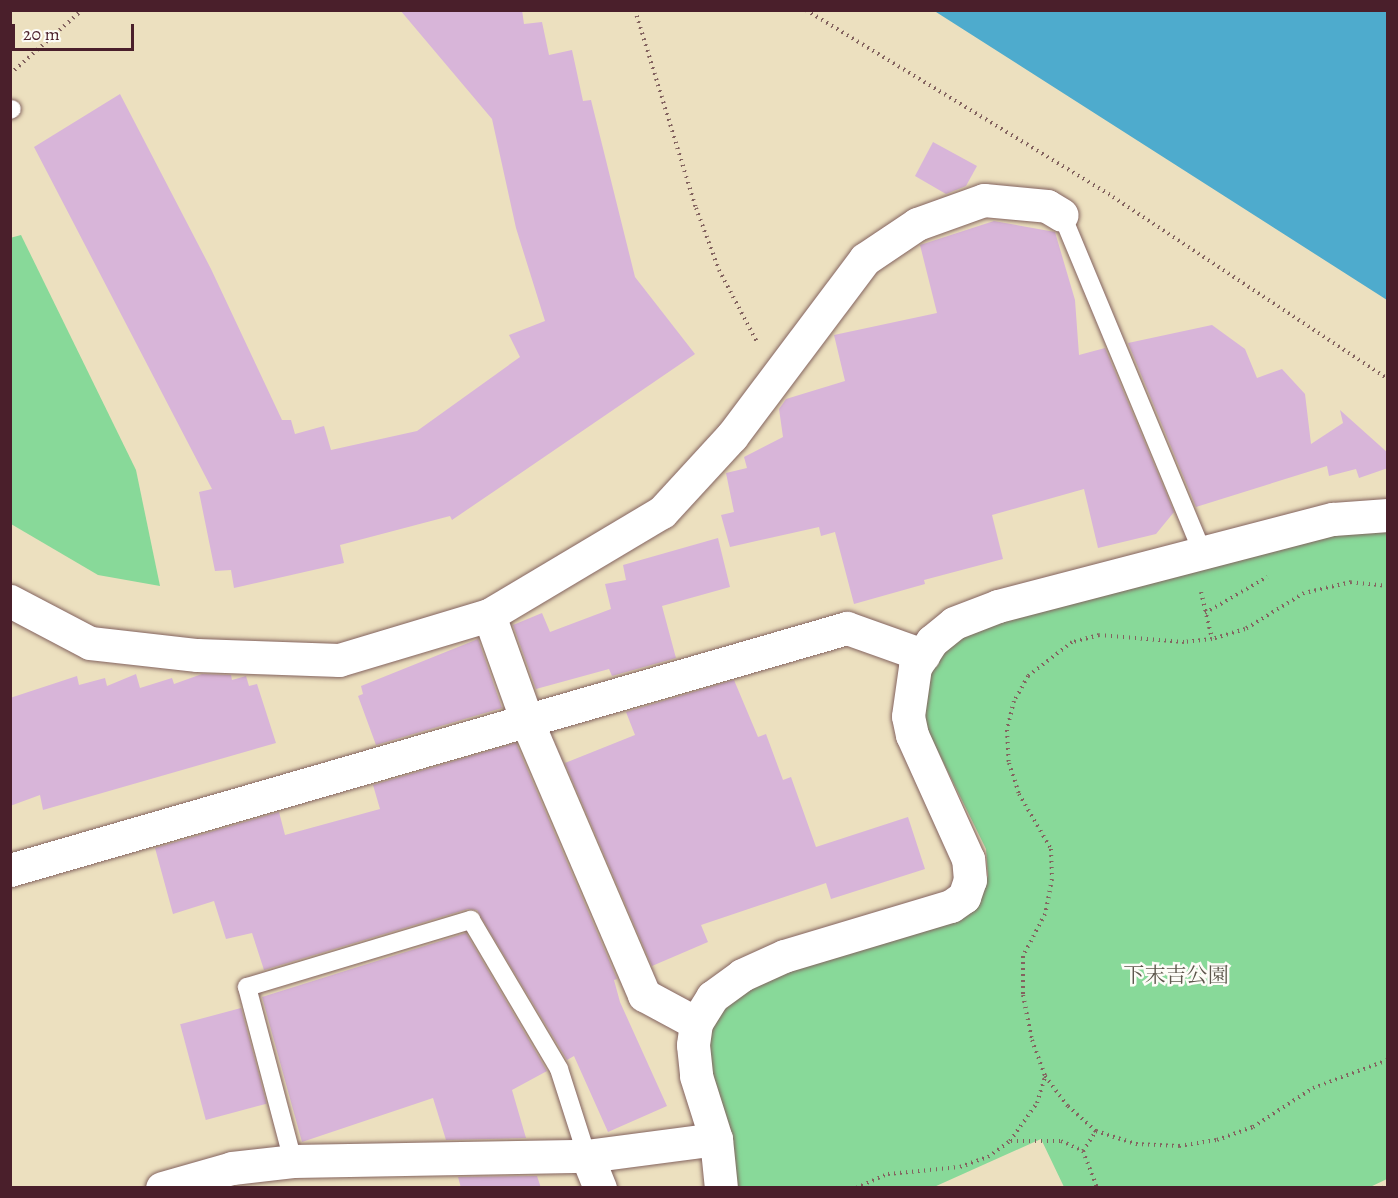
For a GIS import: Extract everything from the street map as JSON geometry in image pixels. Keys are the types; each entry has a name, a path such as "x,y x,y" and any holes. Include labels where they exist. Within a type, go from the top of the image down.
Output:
{"street":[{"path":"10,601 90,643 197,655 327,660 339,660 489,615 662,512 732,436 865,259 917,224 984,200 1047,206 1062,215"},
{"path":"721,1188 716,1139 696,1076 696,1023 712,998 742,975 784,956 951,906 964,897 970,880 968,859 912,735 908,716 915,667 923,655 954,623 998,606 1334,519 1388,515"},
{"path":"489,615 528,724 644,995 696,1023"},
{"path":"10,870 528,724 847,628 923,655"},
{"path":"162,1188 233,1178 293,1161 587,1156 716,1139"},
{"path":"587,1156 600,1188"}],"lane":[{"path":"1062,215 1203,553"},
{"path":"293,1161 246,987 471,920 559,1069 587,1156"}],"path":[{"path":"10,74 82,10"},
{"path":"636,10 719,270 775,377"},
{"path":"806,10 1113,197 1388,379"},
{"path":"1388,586 1351,582 1304,593 1245,629 1212,639 1184,642 1099,635 1072,642 1028,676 1014,701 1007,730 1009,763 1019,794 1051,849 1052,879 1045,914 1023,956 1023,995 1045,1076 1068,1106 1096,1131 1136,1144 1179,1146 1217,1140 1253,1127 1313,1088 1388,1060"},
{"path":"1205,613 1212,639"},
{"path":"856,1188 888,1174 960,1167 988,1157 1010,1141 1037,1103 1045,1076"},
{"path":"1083,1151 1096,1131"},
{"path":"1010,1141 1061,1141 1083,1151 1097,1188"},
{"path":"1383,1188 1388,1185"}],"green space":[{"path":"21,235 136,470 160,586 98,575 11,524 10,238"},
{"name":"下末吉公園","path":"1387,526 1387,1179 1368,1188 1064,1187 1041,1139 934,1187 733,1187 711,1077 709,1048 713,1027 724,1006 747,987 976,904 988,876 986,849 927,729 924,712 928,668 959,631 1335,531"}],"water":[{"path":"933,11 1387,11 1387,300 936,12"}],"building":[{"path":"400,10 522,10 524,24 542,22 549,55 572,50 583,101 591,100 635,277 695,354 452,520 450,516 340,545 344,563 234,588 231,570 215,571 199,492 212,489 34,147 120,94 211,269 282,420 291,420 295,434 324,426 331,450 417,431 520,357 509,335 545,321 516,228 492,119"},
{"path":"933,142 977,166 966,186 946,194 915,176"},
{"path":"994,221 1055,232 1075,300 1079,355 1105,348 1174,512 1156,534 1098,548 1084,489 992,515 1003,559 924,580 925,584 854,604 835,532 821,536 819,527 730,547 721,515 734,512 726,473 747,468 744,457 783,437 779,409 786,399 845,381 834,335 937,313 920,245"},
{"path":"1212,325 1245,349 1257,378 1282,369 1305,394 1311,444 1343,423 1340,410 1388,453 1388,468 1359,478 1356,469 1329,476 1327,466 1196,507 1128,343"},
{"path":"718,538 730,587 662,606 676,658 612,676 609,669 536,689 513,625 542,613 550,632 611,609 605,584 626,580 623,565"},
{"path":"478,639 502,708 376,745 358,696 363,694 361,686"},
{"path":"136,674 140,688 172,678 174,684 202,674 231,675 232,680 246,676 249,686 257,684 276,743 43,810 40,795 10,806 10,698 77,676 79,685 105,678 107,686"},
{"path":"734,680 758,737 766,734 783,780 791,777 816,847 908,817 925,869 831,899 826,883 701,925 708,942 652,966 565,763 635,735 626,712"},
{"path":"516,743 617,979 614,980 620,1002 667,1106 608,1132 574,1056 567,1060 477,910 468,909 264,970 252,933 226,939 214,901 173,914 155,848 279,812 285,835 380,809 373,785"},
{"path":"466,933 547,1071 512,1090 526,1138 446,1140 433,1098 302,1142 262,997"},
{"path":"241,1008 267,1104 206,1120 180,1024"},
{"path":"537,1176 541,1188 461,1188 458,1177"}]}
